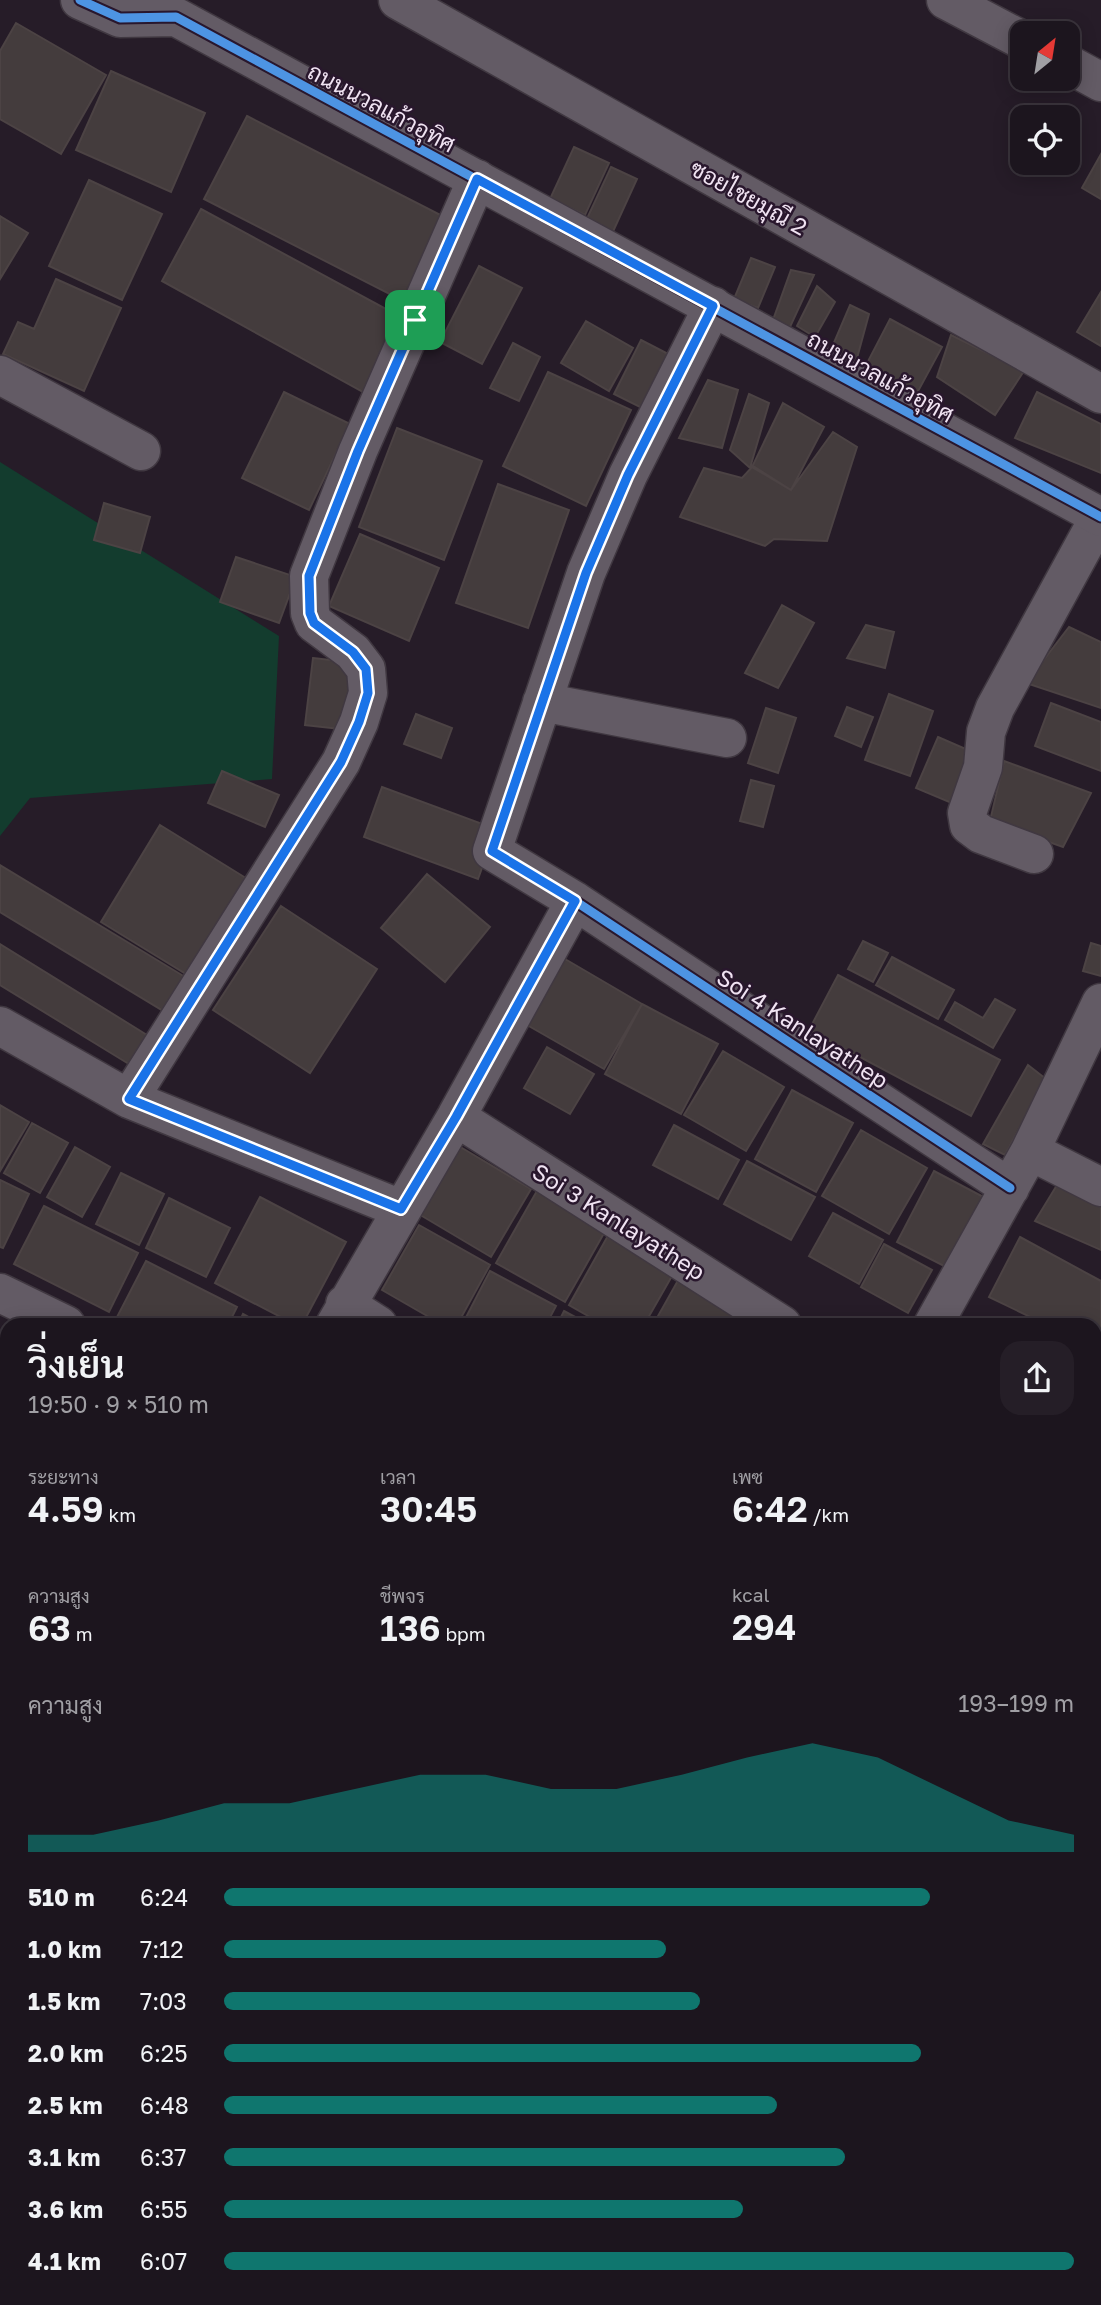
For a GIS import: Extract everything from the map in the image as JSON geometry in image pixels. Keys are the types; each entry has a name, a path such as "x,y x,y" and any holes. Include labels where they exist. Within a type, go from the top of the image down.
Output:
{"street":[{"name":"ถนนนวลแก้วอุทิศ","path":"80,0 120,18 172,8 477,179 1100,517"},
{"name":"ซอยไชยมุณี 2","path":"398,0 1101,394"},
{"path":"946,0 1010,34"},
{"path":"1080,71 1101,82"},
{"path":"129,1099 341,762 359,722 368,693 366,669 353,652 314,623 310,613 309,576 358,451 477,179"},
{"path":"713,306 628,475 586,573 542,702 727,738"},
{"path":"0,375 141,451"},
{"path":"1034,854 981,834 969,825 967,813 983,767 986,732 995,708 1100,517"},
{"name":"Soi 4 Kanlayathep","path":"542,702 492,851 575,901 1010,1188"},
{"path":"340,1314 456,1117 575,901"},
{"path":"937,1318 1030,1151 1101,1003"},
{"path":"0,1026 129,1099 401,1209"},
{"name":"Soi 3 Kanlayathep","path":"456,1117 771,1318"},
{"path":"1030,1151 1101,1187"},
{"path":"0,1293 52,1318"}],"green space":[{"path":"0,462 279,636 272,779 30,798 0,836"}],"building":[{"path":"16,23 106,75 61,154 0,119 0,51"},
{"path":"111,71 205,113 171,192 76,150"},
{"path":"247,116 456,223 413,306 204,199"},
{"path":"574,147 609,163 585,215 550,199"},
{"path":"1101,154 1101,199 1082,188"},
{"path":"611,167 637,179 611,236 584,225"},
{"path":"89,180 162,214 122,300 49,266"},
{"path":"201,209 410,322 370,396 162,281"},
{"path":"0,216 28,233 0,279"},
{"path":"751,258 775,267 758,308 734,299"},
{"path":"479,266 522,288 482,364 440,342"},
{"path":"791,270 814,275 790,327 773,320"},
{"path":"56,279 121,308 84,391 3,354 18,322 34,329"},
{"path":"817,286 835,302 815,337 797,326"},
{"path":"1101,292 1101,346 1077,332"},
{"path":"850,305 869,314 856,362 830,352"},
{"path":"890,319 942,347 916,395 865,367"},
{"path":"586,321 633,348 609,391 561,363"},
{"path":"951,335 1024,371 995,415 937,377"},
{"path":"641,340 674,357 646,410 614,394"},
{"path":"513,343 540,357 519,401 490,388"},
{"path":"548,372 631,410 586,506 503,466"},
{"path":"708,380 738,390 722,448 679,438"},
{"path":"284,392 350,424 309,510 242,478"},
{"path":"1037,392 1101,424 1101,473 1015,438"},
{"path":"749,394 769,403 750,468 730,450"},
{"path":"783,403 824,427 791,490 752,467"},
{"path":"397,428 482,461 444,560 359,527"},
{"path":"833,432 857,447 827,541 774,539 765,546 680,517 704,468 742,478 753,466 791,490"},
{"path":"498,484 569,510 528,628 456,603"},
{"path":"104,503 150,517 140,553 94,540"},
{"path":"360,534 439,568 409,641 329,606"},
{"path":"236,557 296,577 279,623 220,602"},
{"path":"782,605 814,623 778,688 745,673"},
{"path":"866,625 894,632 885,668 847,658"},
{"path":"1069,627 1101,642 1101,708 1026,683"},
{"path":"313,658 356,663 349,730 305,725"},
{"path":"889,694 933,711 910,776 865,760"},
{"path":"1051,703 1101,722 1101,771 1035,746"},
{"path":"847,707 873,717 861,747 835,736"},
{"path":"766,708 796,718 778,773 748,763"},
{"path":"416,714 452,728 441,758 404,744"},
{"path":"938,737 975,753 954,804 916,788"},
{"path":"1004,761 1091,793 1063,847 990,821"},
{"path":"222,771 279,795 265,827 208,803"},
{"path":"751,780 774,786 763,827 740,821"},
{"path":"382,787 496,829 478,879 364,837"},
{"path":"160,825 249,880 191,977 101,922"},
{"path":"0,865 190,980 170,1015 0,912"},
{"path":"427,874 490,927 445,982 381,928"},
{"path":"281,906 377,969 310,1073 213,1010"},
{"path":"863,941 888,953 873,982 848,969"},
{"path":"1091,943 1101,946 1101,976 1083,971"},
{"path":"0,944 155,1040 137,1069 0,985"},
{"path":"892,957 954,990 938,1019 876,985"},
{"path":"565,959 642,1004 604,1069 527,1025"},
{"path":"838,975 1000,1060 971,1116 809,1030"},
{"path":"995,999 1015,1010 993,1048 945,1020 955,1002 983,1018"},
{"path":"642,1004 718,1044 681,1114 605,1074"},
{"path":"547,1047 594,1074 570,1114 524,1088"},
{"path":"723,1051 784,1087 746,1151 684,1115"},
{"path":"1028,1065 1046,1079 1005,1155 983,1144"},
{"path":"792,1090 853,1123 816,1192 755,1159"},
{"path":"0,1105 29,1122 0,1171"},
{"path":"32,1123 68,1143 40,1193 4,1173"},
{"path":"674,1125 739,1160 718,1199 653,1165"},
{"path":"861,1130 927,1168 889,1234 822,1196"},
{"path":"457,1145 531,1189 491,1257 417,1213"},
{"path":"75,1147 110,1167 82,1217 47,1197"},
{"path":"747,1161 815,1197 791,1240 724,1204"},
{"path":"934,1171 991,1201 954,1271 897,1242"},
{"path":"121,1173 164,1194 139,1245 96,1224"},
{"path":"0,1180 29,1194 3,1248 0,1247"},
{"path":"1057,1185 1101,1207 1101,1250 1035,1221"},
{"path":"538,1189 607,1228 565,1302 496,1263"},
{"path":"260,1197 346,1242 306,1318 282,1318 215,1283"},
{"path":"169,1198 230,1228 206,1277 146,1248"},
{"path":"44,1206 138,1253 109,1312 14,1264"},
{"path":"833,1213 883,1240 859,1284 809,1256"},
{"path":"419,1225 490,1265 461,1318 431,1318 382,1290"},
{"path":"610,1232 676,1269 648,1318 592,1318 569,1305"},
{"path":"1020,1237 1101,1281 1101,1318 1032,1318 989,1297"},
{"path":"884,1244 932,1270 908,1313 861,1287"},
{"path":"146,1261 237,1307 232,1318 117,1318"},
{"path":"490,1271 556,1306 550,1318 466,1318"},
{"path":"681,1275 757,1318 657,1318"},
{"path":"564,1311 577,1318 560,1318"}],"cycle path":[{"path":"80,0 120,18 176,17 1101,517"},
{"path":"713,306 628,475 586,573 492,851 575,901 1010,1188"}],"route":[{"path":"477,179 713,306 628,475 586,573 492,851 575,901 456,1117 401,1209 129,1099 341,762 359,722 368,693 366,669 353,652 314,623 310,613 309,576 358,451 415,320 477,179"}]}
